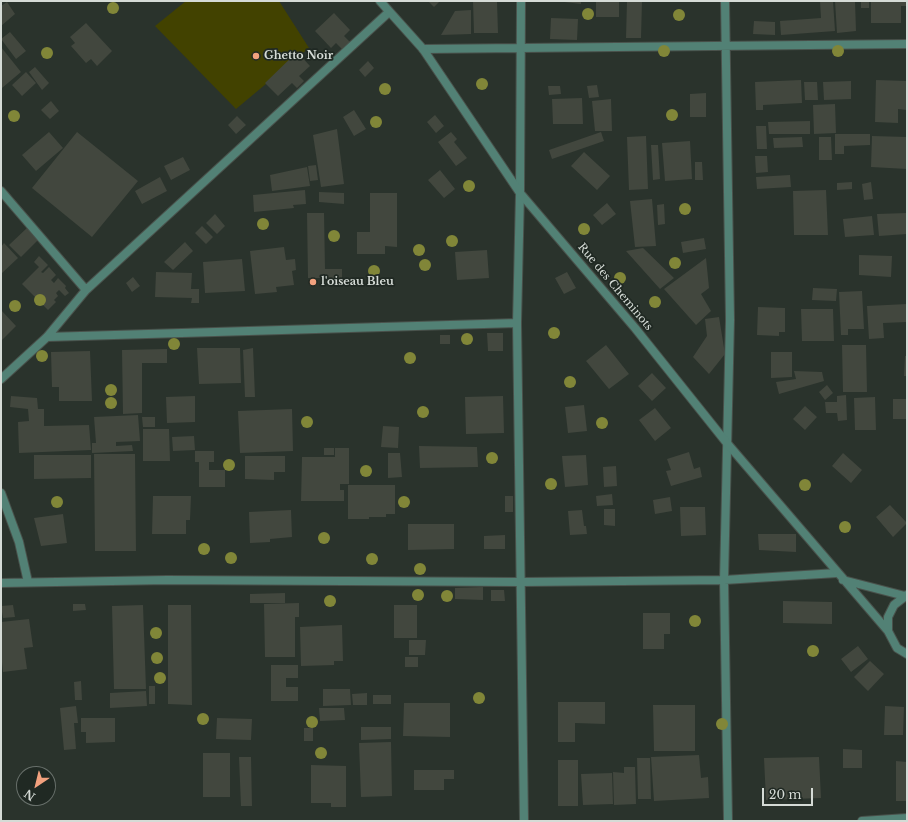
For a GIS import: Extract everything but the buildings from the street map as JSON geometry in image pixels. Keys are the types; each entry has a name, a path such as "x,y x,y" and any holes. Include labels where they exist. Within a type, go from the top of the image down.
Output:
{"street":[{"name":"Rue des Cheminots","path":"380,1 423,49 520,193 635,328 726,442 888,631 891,640 897,648 906,654"},
{"path":"521,1 522,48 517,323 522,582 524,821"},
{"path":"725,1 730,320 724,580 728,821"},
{"path":"1,379 48,337 86,290 389,12"},
{"path":"423,49 907,44"},
{"path":"1,191 86,290"},
{"path":"48,337 517,323"},
{"path":"1,493 19,542 28,582"},
{"path":"1,583 167,580 522,582 724,580 837,573"},
{"path":"843,580 906,596"},
{"path":"888,631 888,617 894,605 906,596"},
{"path":"862,821 907,818"}],"shaded area":[{"path":"186,1 279,1 309,48 236,109 155,26"}],"place":[{"name":"Ghetto Noir","path":"256,56"},
{"name":"l'oiseau Bleu","path":"313,282"}]}
